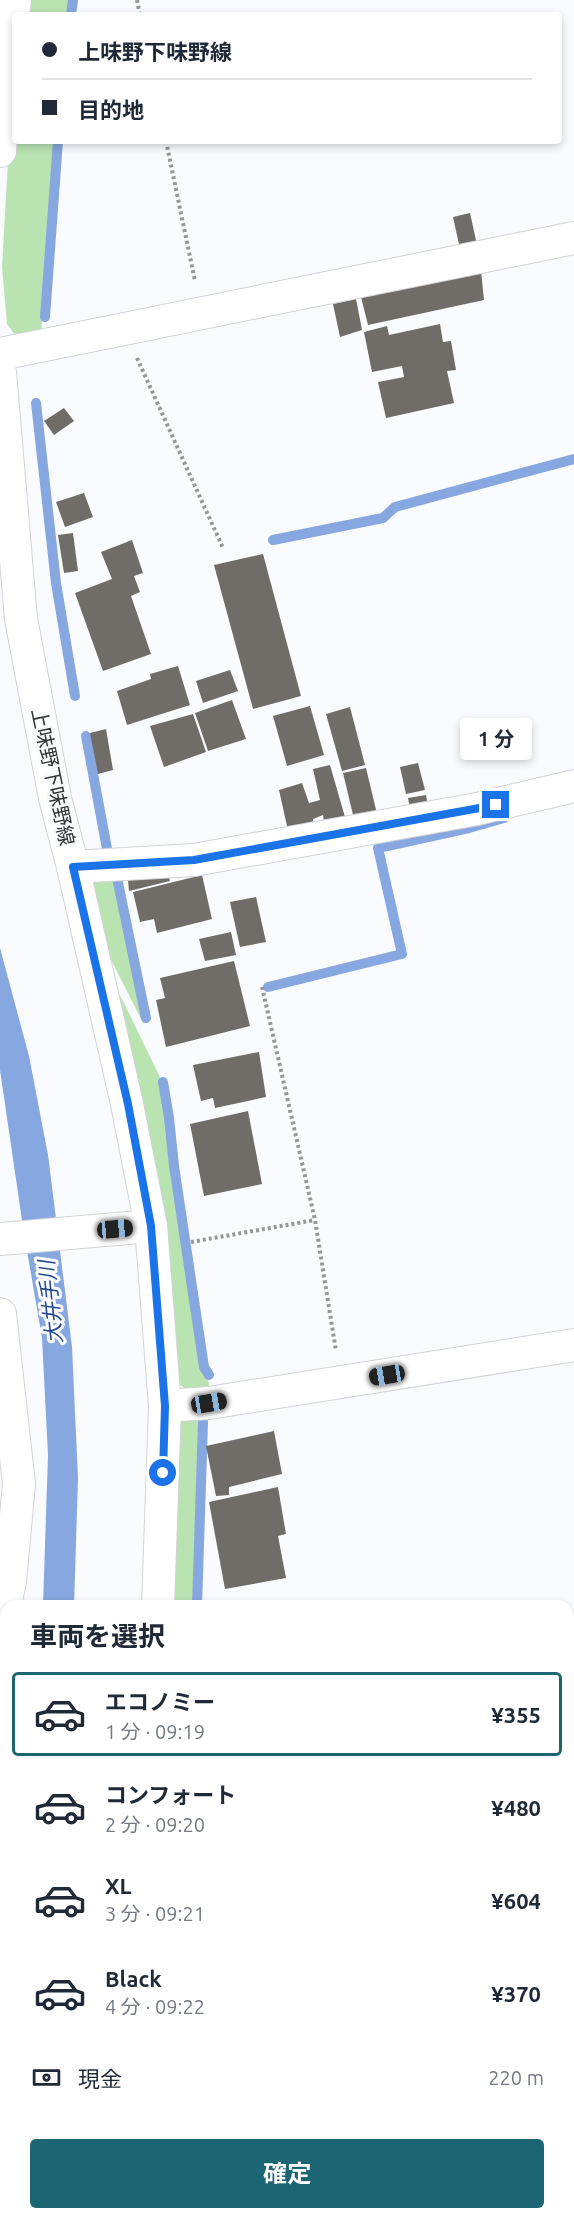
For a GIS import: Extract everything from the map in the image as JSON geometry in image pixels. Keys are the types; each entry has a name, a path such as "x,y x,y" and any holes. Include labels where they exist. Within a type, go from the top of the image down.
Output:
{"street":[{"path":"0,151 2,98 12,23"},
{"path":"0,354 574,238"},
{"name":"上味野下味野線","path":"0,372 5,485 21,619 55,798 128,1104 144,1226 165,1406 158,1600"},
{"path":"73,867 194,860 477,809 574,786"},
{"path":"1,1239 144,1226"},
{"path":"0,1314 19,1484 6,1600"},
{"path":"165,1406 209,1403 574,1345"}],"path":[{"path":"167,144 201,313"},
{"path":"124,329 223,548"},
{"path":"262,987 315,1220 337,1359 341,1368 361,1379"},
{"path":"191,1242 315,1220"}],"green space":[{"path":"31,0 70,0 68,12 27,12"},
{"path":"12,90 12,144 55,144 41,338 16,336 7,324 2,267"},
{"path":"113,868 145,1021 143,1023 91,920 89,883"},
{"path":"106,976 122,999 161,1079 194,1322 202,1370 208,1378 211,1399 189,1392 171,1377"},
{"path":"199,1409 194,1600 167,1600 175,1424 182,1414"}],"water":[{"name":"大井手川","path":"0,948 29,1056 48,1155 72,1347 78,1478 74,1600 43,1600 48,1455 42,1338 0,1070"}],"building":[{"path":"470,213 477,245 460,249 453,217"},
{"path":"481,271 484,300 368,325 361,297"},
{"path":"356,299 362,330 340,337 333,304"},
{"path":"440,324 443,342 451,341 456,370 447,371 454,403 386,418 378,382 404,377 402,366 372,372 364,332 387,326 389,335"},
{"path":"64,408 74,421 54,435 44,421"},
{"path":"84,493 93,517 65,527 56,502"},
{"path":"73,533 78,571 64,573 58,535"},
{"path":"132,540 143,573 134,576 140,592 131,596 151,654 103,671 75,593 112,579 101,552"},
{"path":"263,554 301,696 253,709 214,565"},
{"path":"178,666 190,705 127,725 117,691 151,679 150,674"},
{"path":"230,670 238,691 203,703 196,681"},
{"path":"232,700 246,739 208,751 195,713"},
{"path":"310,706 324,755 287,766 273,716"},
{"path":"350,707 365,765 342,771 326,714"},
{"path":"193,714 206,752 164,767 150,726"},
{"path":"106,729 113,770 98,774 90,733"},
{"path":"418,763 425,790 406,794 400,767"},
{"path":"330,765 347,824 325,828 323,815 313,819 313,833 289,835 279,790 302,783 309,803 320,800 313,769"},
{"path":"366,768 378,818 355,823 343,773"},
{"path":"426,795 429,811 411,814 408,798"},
{"path":"168,872 170,881 129,891 128,880"},
{"path":"202,875 212,919 157,933 154,919 140,922 133,892"},
{"path":"256,897 266,942 240,947 230,902"},
{"path":"231,932 236,955 205,961 199,939"},
{"path":"234,961 250,1026 166,1047 156,1000 165,998 160,978"},
{"path":"259,1052 266,1097 215,1108 213,1098 201,1101 193,1065"},
{"path":"248,1111 262,1184 204,1196 190,1124"},
{"path":"274,1431 282,1474 229,1487 229,1495 216,1496 206,1446"},
{"path":"278,1487 286,1534 278,1536 286,1578 225,1589 209,1502"}],"waterway":[{"path":"71,12 73,0"},
{"path":"45,317 58,144"},
{"path":"36,403 56,583 75,696"},
{"path":"273,540 383,518 395,507 574,459"},
{"path":"86,736 108,854"},
{"path":"268,987 402,954 378,848 504,818"},
{"path":"117,878 146,1018"},
{"path":"163,1082 204,1367 209,1375"},
{"path":"197,1600 203,1422"}],"route":[{"path":"163,1473 165,1406 151,1226 128,1104 73,867 194,860 496,805"}]}
